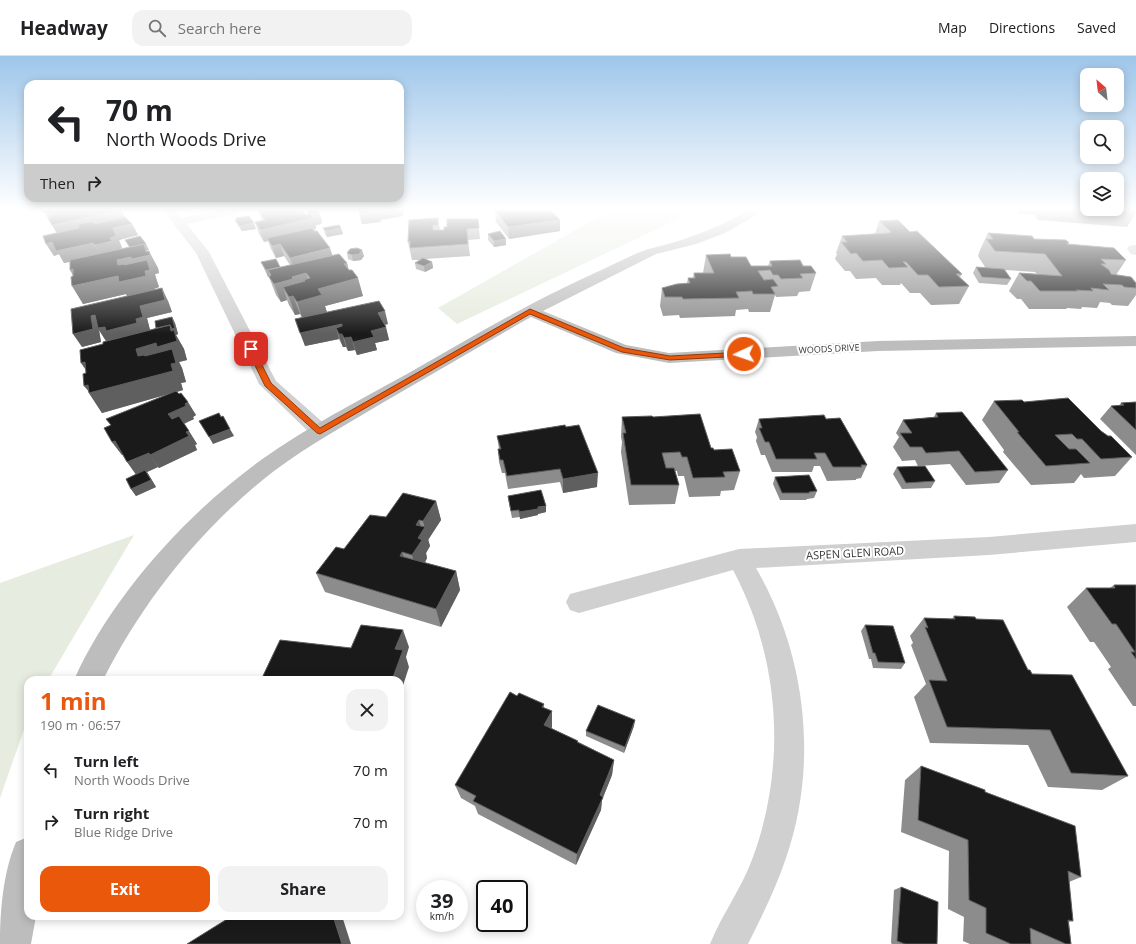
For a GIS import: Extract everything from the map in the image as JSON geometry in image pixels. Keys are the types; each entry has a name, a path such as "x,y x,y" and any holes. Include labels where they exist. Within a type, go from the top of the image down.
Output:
{"street":[{"path":"202,251 268,384 320,431"},
{"path":"90,676 125,616 156,574 187,538 219,505 252,477 320,431 530,311 651,251"},
{"name":"WOODS DRIVE","path":"530,311 622,349 670,358 878,346 1136,341"},
{"name":"ASPEN GLEN ROAD","path":"579,602 739,559 989,546 1136,533"},
{"path":"728,944 752,901 770,856 782,812 788,769 790,729 786,689 772,632 765,610 739,559"},
{"path":"13,944 24,878"}],"shaded area":[{"path":"538,251 610,251 457,324 438,308"},
{"path":"134,535 50,676 24,676 24,729 0,798 0,583"}],"building":[{"path":"110,251 149,251 150,255 132,259 131,257 117,260 118,265 124,265 147,260 150,270 145,271 146,276 119,282 118,276 72,286 71,277 73,276 73,269 70,270 70,260"},
{"path":"285,251 316,251 290,258"},
{"path":"348,251 361,251 359,254 352,255 347,253"},
{"path":"849,251 938,251 962,274 956,274 969,286 939,287 928,275 918,275 906,262 903,262 908,267 889,268 882,260 863,261 856,253 851,254"},
{"path":"1002,251 1117,251 1126,260 1101,259 1106,264 1101,264 1109,270 1111,274 1131,277 1136,283 1136,288 1124,287 1122,285 1103,284 1109,290 1091,288 1093,291 1040,291 1031,281 1027,281 1019,273 1062,276 1045,254"},
{"path":"339,254 347,263 344,264 349,270 352,270 358,278 318,289 322,295 297,302 293,296 289,297 283,287 305,281 303,280 310,278 306,273 292,277 293,279 274,284 269,277 271,275 268,270"},
{"path":"730,254 731,257 746,257 751,266 772,266 770,261 800,260 803,266 811,266 816,273 800,274 803,278 781,279 778,275 773,275 770,270 758,271 764,280 773,279 778,286 771,287 775,294 753,294 752,291 736,292 739,298 683,299 682,297 665,297 662,288 677,284 690,283 688,278 695,278 694,273 714,273 706,255"},
{"path":"423,258 432,262 424,266 415,263"},
{"path":"276,259 280,267 266,270 261,262"},
{"path":"976,267 1004,269 1011,279 982,277"},
{"path":"162,288 165,300 140,306 143,317 136,319 137,323 106,331 105,327 98,328 95,315 91,316 93,329 73,334 71,309"},
{"path":"379,301 385,311 378,313 386,327 371,331 374,337 353,342 351,337 344,338 342,334 339,334 336,328 342,326 342,324 300,333 295,319"},
{"path":"172,317 175,328 172,329 170,325 156,328 155,321"},
{"path":"170,325 171,331 174,330 177,341 157,347 156,343 136,349 138,356 145,356 172,349 176,363 171,364 173,371 89,393 88,385 84,386 83,374 86,373 85,362 81,363 80,350 103,344 103,342"},
{"path":"176,391 179,394 181,393 188,402 185,404 186,406 168,414 172,419 179,416 189,431 186,432 189,436 150,455 149,453 127,462 115,441 112,442 104,428 111,425 106,419"},
{"path":"1068,398 1101,431 1108,436 1111,436 1132,457 1101,459 1082,439 1077,439 1072,434 1055,435 1069,449 1076,449 1090,463 1046,466 1017,432 1019,432 994,401 1022,400 1024,402"},
{"path":"1136,402 1136,430 1111,406 1124,405 1121,403"},
{"path":"962,412 1008,470 975,472 959,451 926,453 922,447 910,447 900,433 912,433 903,420 938,417 936,413"},
{"path":"219,413 221,417 223,416 230,429 209,437 199,421"},
{"path":"700,414 711,448 714,450 732,449 740,471 723,472 725,477 693,478 687,457 682,457 680,452 662,453 666,468 674,468 679,485 631,485 623,433 626,433 622,417"},
{"path":"824,415 826,419 840,418 867,465 861,465 862,467 833,467 825,453 814,453 817,459 776,459 769,442 765,442 759,428 762,428 759,419"},
{"path":"565,425 566,427 579,425 598,473 563,479 560,469 507,476 503,460 500,460 498,449 501,449 497,436"},
{"path":"925,466 935,481 906,483 897,467"},
{"path":"145,470 151,480 131,489 126,479"},
{"path":"809,475 817,491 809,493 782,493 775,477"},
{"path":"541,490 546,506 519,512 519,510 511,511 508,496"},
{"path":"403,493 436,501 423,521 419,520 416,525 425,527 418,538 422,540 412,555 402,552 400,556 456,571 436,609 316,573 336,547 344,549 370,515 386,517"},
{"path":"1114,585 1136,585 1136,659 1131,652 1135,652 1116,624 1112,624 1086,588 1115,588"},
{"path":"954,616 975,617 976,619 1003,620 1028,670 1030,670 1032,674 1072,675 1128,776 1071,773 1050,730 947,727 929,680 947,681 925,627 928,628 924,618 955,619"},
{"path":"361,625 403,630 395,649 403,650 393,676 263,676 280,640 351,648"},
{"path":"865,625 893,626 905,663 878,662 875,653 873,653"},
{"path":"510,692 517,696 519,693 544,704 542,707 552,711 544,725 614,760 600,795 603,797 577,854 473,801 476,796 455,785"},
{"path":"598,705 635,720 625,747 586,731"},
{"path":"921,766 1075,826 1081,877 1068,871 1073,921 1068,920 1071,944 1066,944 1030,928 1031,944 1011,944 986,933 986,908 969,900 968,840 918,820"},
{"path":"901,887 938,902 937,944 905,944 897,941"},
{"path":"226,920 334,920 342,944 187,944"}],"route":[{"path":"251,349 268,384 320,431 530,311 622,349 670,358 744,354"}]}
